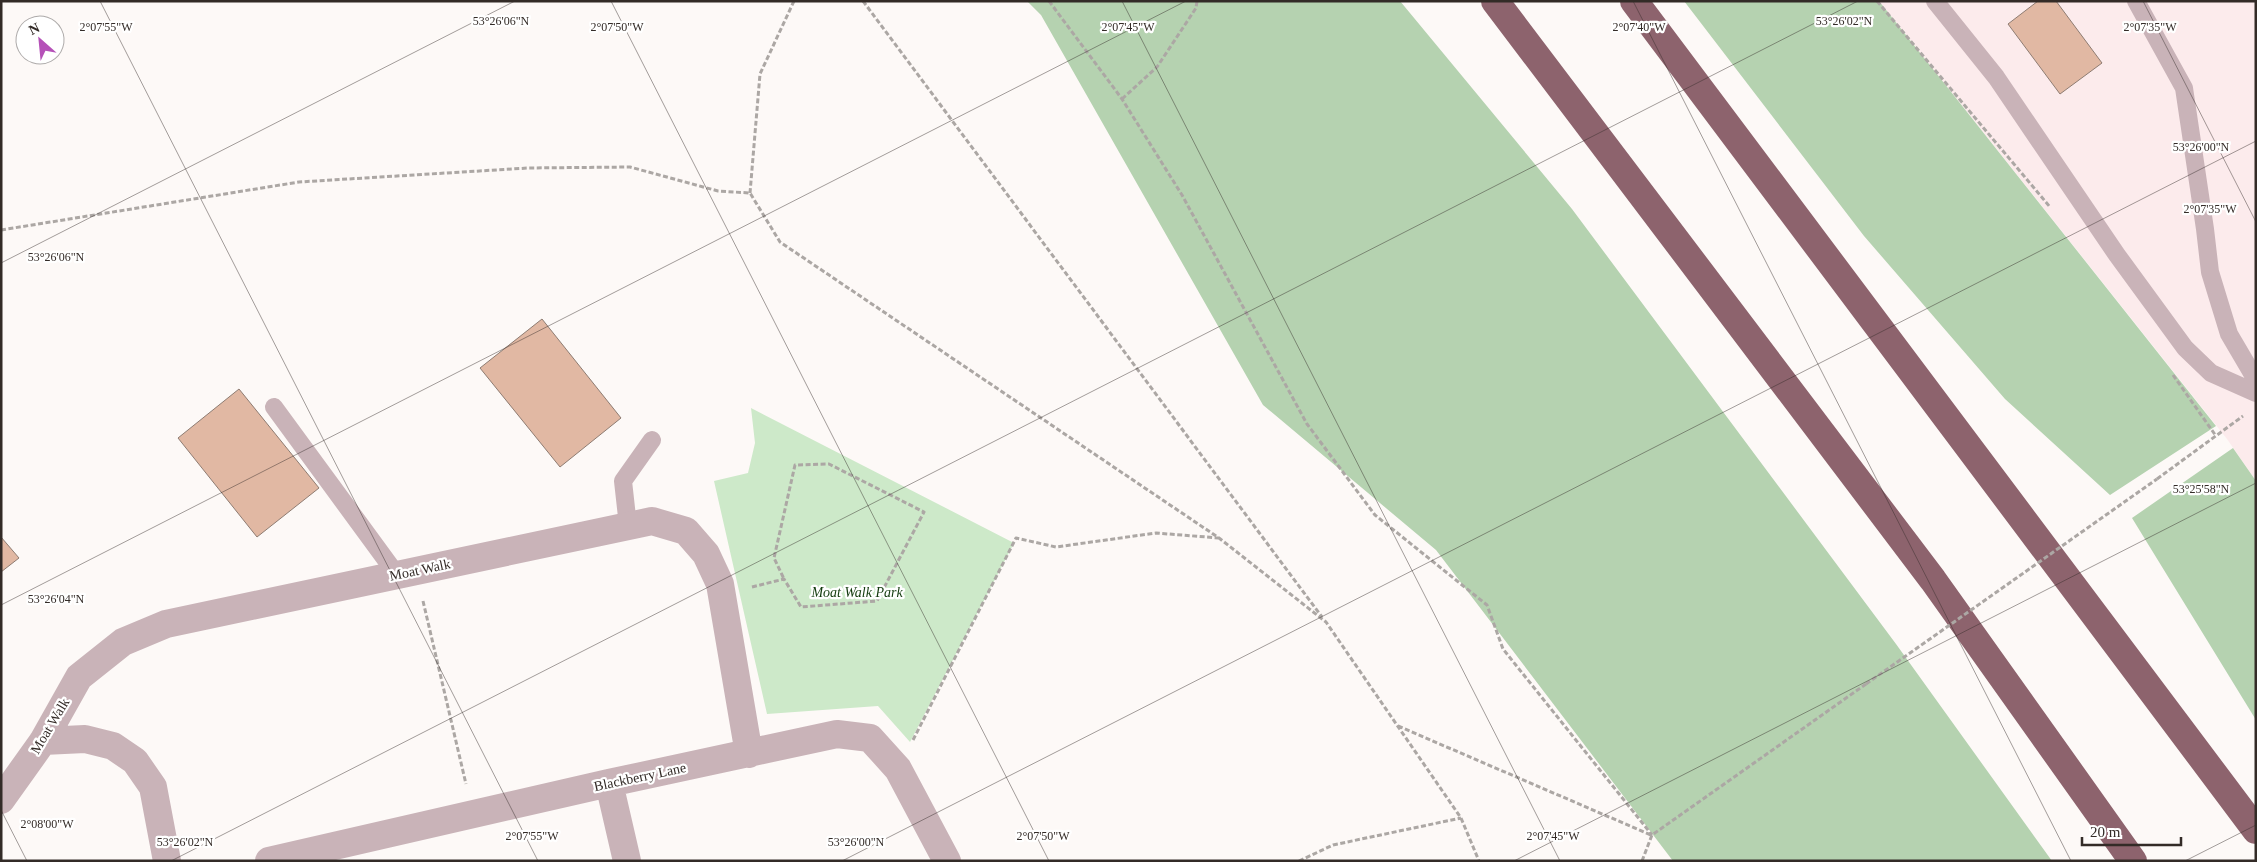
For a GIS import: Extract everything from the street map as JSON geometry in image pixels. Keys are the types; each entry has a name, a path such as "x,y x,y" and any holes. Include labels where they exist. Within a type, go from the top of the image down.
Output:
{"highway":[{"path":"1495,1 1933,580 2133,861"},
{"path":"1634,1 1852,293 2092,608 2256,830"}],"street":[{"name":"Moat Walk","path":"1,800 43,741 79,677 123,642 166,624 652,521 686,531 706,554 720,584 749,754"},
{"name":"Blackberry Lane","path":"269,861 609,783 837,734 870,738 898,769 948,861"},
{"path":"43,741 84,739 113,746 136,761 154,787 167,861"},
{"path":"609,783 627,861"}],"lane":[{"path":"1935,1 1996,77 2117,255 2185,348 2211,373 2256,393"},
{"path":"2136,1 2184,88 2206,229 2210,272 2230,334 2256,380"},
{"path":"274,407 406,573"},
{"path":"628,526 623,481 652,440"}],"path":[{"path":"794,1 760,74 750,193 780,242 1219,538 1326,622"},
{"path":"863,1 1326,622 1461,818 1478,861"},
{"path":"1049,1 1122,99 1182,196 1307,424 1375,515 1487,605 1503,649 1652,835"},
{"path":"1122,99 1157,67 1196,8 1197,1"},
{"path":"1877,1 2055,212"},
{"path":"1,230 299,182 528,168 630,167 718,191 750,193"},
{"path":"2170,372 2216,436"},
{"path":"1642,861 1652,835 2157,479 2248,412"},
{"path":"795,464 828,464 924,512 877,601 801,607 784,579 774,558 795,464"},
{"path":"898,769 1016,538 1056,547 1156,533 1219,538"},
{"path":"406,573 473,814"},
{"path":"722,595 784,579"},
{"path":"1397,726 1652,835"},
{"path":"1299,861 1332,845 1461,818"}],"shaded area":[{"path":"1879,1 2256,1 2256,481 2227,439"}],"green space":[{"path":"1027,1 1400,1 1572,209 1896,644 2052,861 1673,861 1436,550 1263,405 1041,15"},
{"path":"1684,1 1879,1 2216,426 2110,495 2005,399 1864,236"},
{"name":"Moat Walk Park","path":"751,408 1014,543 910,742 878,706 767,714 714,481 748,473 755,443"},
{"path":"2233,448 2256,481 2256,720 2132,518"}],"building":[{"path":"2038,1 2056,1 2102,63 2060,94 2008,24"},
{"path":"542,319 621,418 560,467 480,368"},
{"path":"239,389 319,488 257,537 178,438"},
{"path":"1,537 19,558 1,572"}]}
